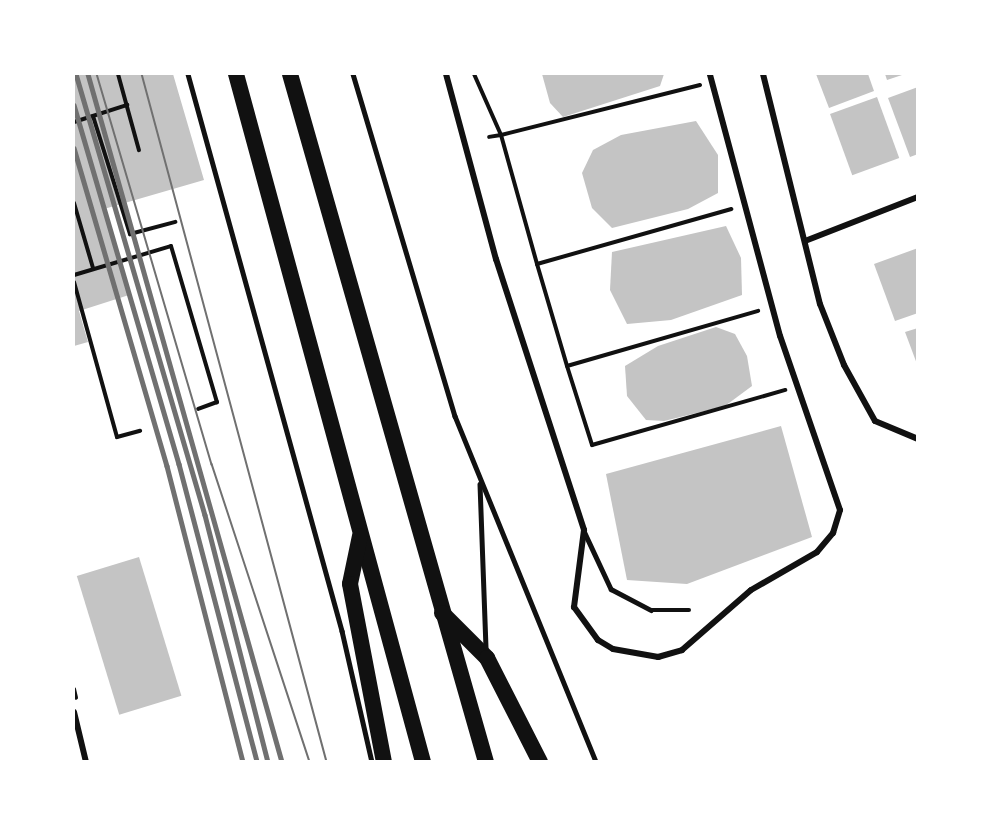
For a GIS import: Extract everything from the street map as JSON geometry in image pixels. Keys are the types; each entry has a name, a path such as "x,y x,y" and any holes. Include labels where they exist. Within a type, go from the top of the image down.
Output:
{"highway":[{"path":"236,74 423,762"},
{"path":"290,74 439,610 486,762"},
{"path":"361,531 350,584 384,762"},
{"path":"439,610 487,658 540,762"}],"street":[{"path":"446,74 496,259 584,530 573,584 574,607 582,623 613,649 658,657 682,650 751,590 817,552 833,533 838,494 796,387 711,77"},
{"path":"763,74 828,324 875,421 918,439"},
{"path":"805,240 918,197"},
{"path":"74,712 86,762"}],"lane":[{"path":"188,74 258,316 372,762"},
{"path":"353,74 455,416 596,762"},
{"path":"479,478 487,658"},
{"path":"584,530 611,588 651,610 689,610"}],"path":[{"path":"118,74 139,150"},
{"path":"474,74 501,135 592,445 796,387"},
{"path":"489,137 711,77"},
{"path":"74,122 127,105"},
{"path":"93,116 130,234 175,222"},
{"path":"74,203 94,268"},
{"path":"537,264 745,204"},
{"path":"74,275 171,246 217,402 198,409"},
{"path":"74,282 117,438 140,431"},
{"path":"567,366 772,306"}],"building":[{"path":"74,74 173,74 204,180 104,209 129,295 79,311 88,342 74,346"},
{"path":"542,74 664,74 660,86 563,117 550,103"},
{"path":"816,74 868,74 874,91 829,108"},
{"path":"885,74 905,74 887,80"},
{"path":"918,87 918,154 910,157 888,98"},
{"path":"877,97 899,158 852,175 830,114"},
{"path":"696,121 718,155 718,193 688,209 612,228 592,208 582,173 593,150 621,135"},
{"path":"726,226 741,258 742,295 671,320 627,324 610,290 612,252"},
{"path":"918,248 918,313 895,321 874,264"},
{"path":"716,327 735,334 747,356 752,386 725,406 664,421 646,420 627,396 625,366 658,346"},
{"path":"918,328 918,364 917,364 905,332"},
{"path":"781,426 812,537 687,584 627,580 606,474"},
{"path":"139,557 181,696 119,715 77,576"}],"tram line":[{"path":"97,74 212,464 310,762"},
{"path":"142,74 327,762"}],"railway":[{"path":"76,74 205,515 268,762"},
{"path":"88,74 282,762"},
{"path":"74,105 179,464 257,762"},
{"path":"74,148 167,466 243,762"}]}
